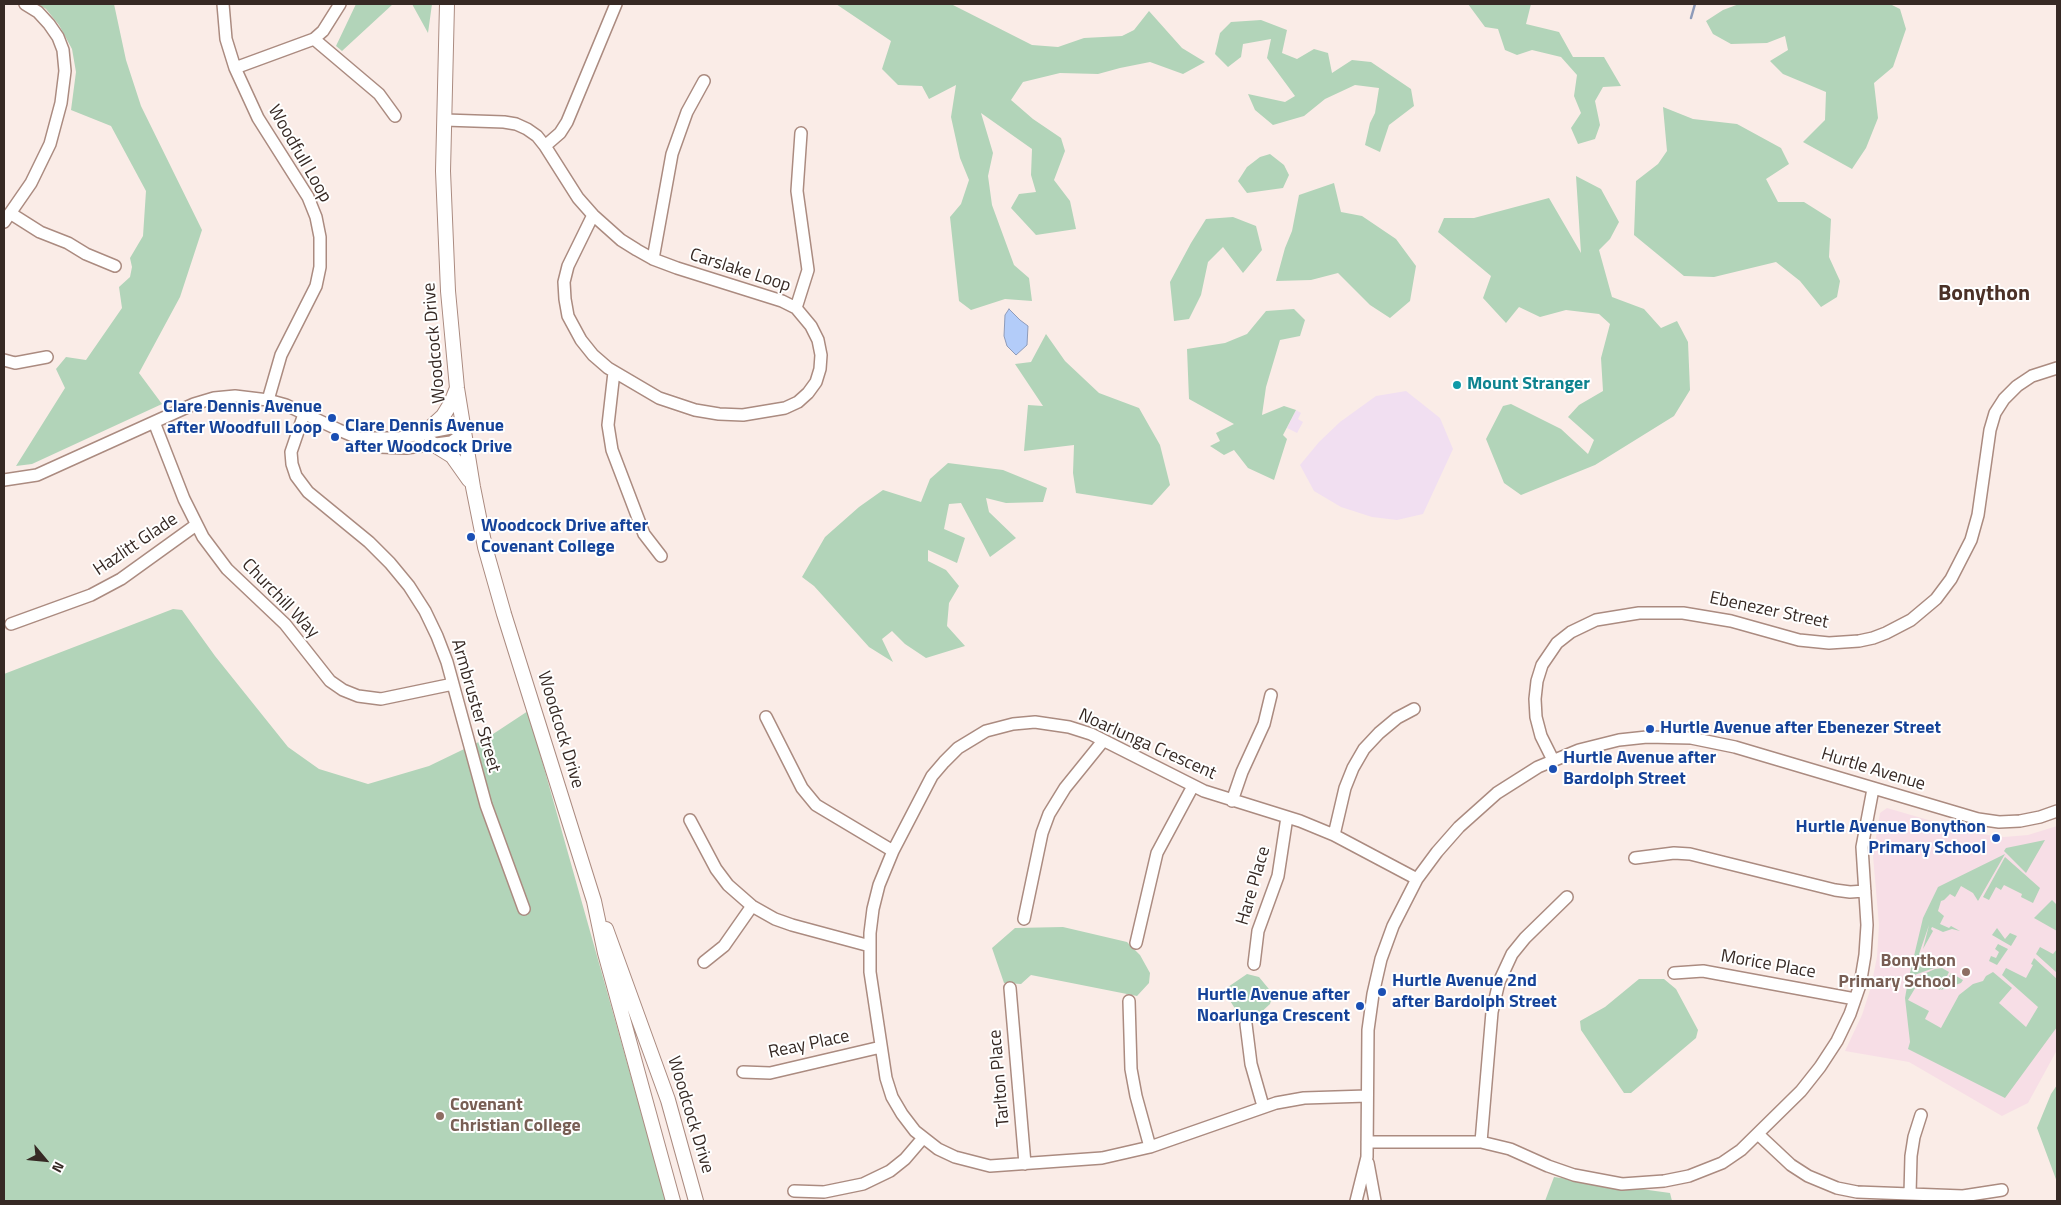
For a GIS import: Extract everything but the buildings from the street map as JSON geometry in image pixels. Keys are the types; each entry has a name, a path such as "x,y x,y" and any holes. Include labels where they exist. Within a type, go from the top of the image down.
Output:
{"main road":[{"name":"Woodcock Drive","path":"447,4 443,171 448,291 457,388 473,487 485,547 510,633 594,901 605,953 673,1201"},
{"path":"419,434 431,427 443,416 457,388"},
{"path":"431,443 452,456 464,471 473,487"},
{"name":"Woodcock Drive","path":"594,901 605,925 668,1100 696,1201"}],"street":[{"path":"25,4 38,12 58,36 64,50 65,72 61,103 50,144 34,177 7,218 68,243 86,254 115,266"},
{"name":"Woodfull Loop","path":"223,4 226,39 235,68 258,118 308,197 316,217 320,237 320,267 316,286 281,355 268,400"},
{"path":"235,68 314,39 323,31 340,4"},
{"path":"545,146 560,133 567,122 616,4"},
{"path":"314,39 379,94 395,116"},
{"path":"653,259 672,154 686,112 704,81"},
{"name":"Carslake Loop","path":"444,120 516,124 532,133 545,146 578,198 593,216 621,240 653,259 782,301 796,308 812,326 818,340 821,355 820,369 816,382 808,393 798,402 784,408 743,415 695,410 659,398 614,372 593,355 581,340 568,316 564,282 568,266 593,216"},
{"path":"796,308 808,270 797,191 801,133"},
{"path":"4,360 15,363 47,357"},
{"name":"Ebenezer Street","path":"1553,760 1536,717 1534,699 1537,681 1542,665 1557,643 1571,632 1596,620 1639,613 1683,613 1731,621 1799,640 1829,643 1873,638 1916,616 1936,599 1951,579 1971,540 1978,515 1990,430 1995,413 2004,398 2016,386 2032,376 2057,368"},
{"path":"614,372 608,425 612,450 644,534 661,556"},
{"path":"4,480 38,475 194,404 214,398 235,396 268,400 379,447 406,448 431,443 451,442 464,434 451,428 399,438 359,438"},
{"name":"Armbruster Street","path":"304,414 291,452 296,476 308,492 369,542 390,563 409,586 425,611 437,636 453,684 486,804 524,909"},
{"name":"Churchill Way","path":"154,422 196,525 227,569 285,624 325,675 343,690 358,696 381,699 453,684"},
{"name":"Hazlitt Glade","path":"11,624 66,605 113,583 149,561 196,525"},
{"path":"1232,801 1242,772 1264,724 1271,695"},
{"path":"1334,835 1345,788 1353,768 1364,749 1390,723 1414,709"},
{"path":"766,717 802,788 816,805 893,851"},
{"name":"Noarlunga Crescent","path":"1367,1096 1304,1098 1263,1106 1150,1147 1102,1158 990,1166 972,1163 938,1149 923,1138 902,1114 892,1097 886,1078 870,972 870,946 879,885 893,851 938,769 958,748 986,731 1013,724 1046,723 1068,727 1103,740 1193,786 1232,801 1287,817 1334,835 1417,879"},
{"name":"Hurtle Avenue","path":"1375,1201 1367,1157 1368,1030 1373,991 1381,960 1393,926 1417,879 1436,852 1471,815 1511,784 1553,760 1579,750 1619,740 1647,737 1691,738 1735,747 1970,817 1999,822 2027,820 2057,811"},
{"path":"1024,918 1042,833 1049,814 1059,796 1103,740"},
{"path":"1136,943 1157,853 1193,786"},
{"path":"1367,1142 1481,1142 1510,1149 1574,1175 1622,1184 1664,1181 1700,1172 1735,1154 1758,1135 1801,1091 1820,1067 1837,1041 1855,999 1865,955 1867,925 1862,847 1873,789"},
{"name":"Hare Place","path":"1254,964 1258,931 1278,876 1287,817"},
{"path":"690,820 716,869 728,885 752,906 775,919 792,925 870,946"},
{"path":"1635,858 1674,853 1690,854 1835,890 1865,891"},
{"path":"1481,1142 1492,1012 1499,982 1512,954 1525,938 1567,897"},
{"path":"704,962 724,946 752,906"},
{"name":"Morice Place","path":"1674,973 1703,971 1855,999"},
{"name":"Tarlton Place","path":"1010,988 1026,1164"},
{"path":"1129,1001 1131,1069 1136,1096 1150,1147"},
{"path":"1246,1024 1251,1064 1263,1106"},
{"name":"Reay Place","path":"743,1072 770,1072 881,1047"},
{"path":"1910,1194 1911,1156 1914,1137 1921,1115"},
{"path":"1758,1135 1791,1165 1808,1176 1827,1185 1857,1192 1963,1196 2002,1190"},
{"path":"794,1190 824,1192 863,1184 890,1171 905,1159 923,1138"},
{"name":"Hurtle Avenue","path":"1356,1201 1367,1157"}],"shaded area":[{"path":"1406,391 1440,418 1453,449 1423,514 1397,520 1372,517 1341,507 1314,491 1300,465 1319,442 1340,422 1376,396"},
{"path":"1296,410 1301,413 1298,419 1303,422 1297,433 1287,428"},
{"name":"Bonython Primary School","path":"1887,808 1973,833 2004,837 2028,835 2057,826 2057,1050 2028,1103 2002,1116 1909,1062 1845,1051 1862,1015 1871,987 1877,957 1879,925 1873,856 1880,813"}],"green space":[{"path":"38,4 114,4 126,60 141,106 202,230 180,297 139,373 162,404 32,464 16,466 65,388 56,369 66,357 86,360 122,308 119,287 130,277 132,267 130,258 143,236 146,191 111,126 71,110 76,72 72,49 59,25 46,9"},
{"path":"356,4 393,4 342,51 336,46"},
{"path":"412,4 432,4 428,33"},
{"path":"836,4 951,4 1032,45 1058,47 1084,38 1122,36 1134,30 1149,11 1182,48 1205,62 1183,74 1150,62 1098,74 1060,73 1023,82 1011,100 1033,119 1061,138 1065,151 1054,180 1070,201 1076,229 1036,235 1011,208 1019,194 1036,192 1031,175 1032,149 981,113 993,153 988,176 992,205 1014,265 1029,278 1032,301 1005,299 971,310 959,301 950,217 961,204 969,180 960,158 951,117 956,85 929,99 922,86 898,85 882,69 891,41"},
{"path":"1468,4 1531,4 1526,24 1559,32 1573,57 1604,57 1621,86 1603,87 1595,101 1600,125 1595,139 1578,144 1571,128 1581,113 1574,96 1577,75 1561,57 1532,50 1517,55 1505,50 1498,29 1485,27"},
{"path":"1739,4 1890,4 1900,9 1906,29 1893,67 1874,83 1878,118 1866,148 1852,169 1803,142 1825,120 1826,92 1783,74 1770,61 1788,50 1785,36 1767,43 1731,44 1713,34 1706,21 1723,10"},
{"path":"1261,20 1287,30 1282,53 1297,59 1314,49 1328,53 1332,73 1352,60 1371,62 1411,89 1414,106 1389,125 1380,152 1365,145 1370,123 1375,113 1379,88 1355,85 1325,99 1304,116 1273,125 1255,110 1248,94 1285,102 1295,96 1267,58 1271,39 1243,44 1241,57 1228,67 1215,54 1220,33 1231,22"},
{"path":"1663,107 1693,119 1737,124 1781,148 1789,164 1766,179 1778,202 1804,202 1831,219 1829,257 1840,281 1837,297 1821,307 1800,281 1776,262 1714,277 1684,276 1634,235 1636,181 1658,164 1667,151"},
{"path":"1270,154 1284,165 1289,175 1283,188 1247,193 1238,181 1247,167 1260,157"},
{"path":"1576,176 1601,189 1619,222 1610,239 1599,250 1612,297 1644,309 1661,328 1677,321 1688,342 1690,390 1674,416 1595,465 1521,495 1504,483 1486,439 1503,406 1511,404 1561,429 1588,454 1594,440 1568,417 1579,405 1603,391 1601,358 1610,324 1599,314 1566,310 1540,317 1519,307 1506,323 1483,298 1491,276 1438,232 1444,218 1474,218 1549,198 1581,253"},
{"path":"1334,183 1341,212 1362,216 1396,239 1416,266 1410,301 1390,318 1370,305 1338,273 1311,280 1276,281 1292,231 1299,195"},
{"path":"1233,217 1256,226 1262,250 1243,273 1223,247 1208,262 1201,295 1189,319 1174,321 1170,282 1191,243 1206,219"},
{"path":"1294,309 1305,320 1300,336 1280,340 1266,387 1262,415 1284,406 1296,410 1283,435 1287,439 1274,480 1248,468 1234,450 1224,455 1210,446 1220,441 1216,433 1234,424 1189,399 1187,349 1225,343 1247,334 1266,311"},
{"path":"1046,334 1065,361 1099,393 1139,408 1160,445 1170,485 1152,505 1076,493 1073,473 1074,445 1024,451 1028,405 1043,406 1015,364 1031,362"},
{"path":"948,463 1003,470 1047,488 1043,502 1006,503 986,498 989,512 1016,538 990,557 961,503 949,504 944,529 965,538 957,563 928,550 928,561 946,570 959,586 949,603 947,626 965,646 926,658 905,644 892,631 882,639 893,662 869,647 814,586 802,577 825,537 859,507 883,490 921,502 930,479"},
{"path":"173,609 182,610 215,656 288,747 319,769 368,784 429,766 487,738 528,711 666,1201 4,1201 4,674"},
{"path":"2045,840 2026,873 2004,851 2006,848"},
{"path":"2005,854 1978,901 1973,893 1961,886 1955,897 1950,894 1941,901 1938,911 1944,916 1940,924 1949,928 1951,926 1960,931 1952,929 1943,932 1932,927 1933,931 1923,949 1929,925 1919,954 1934,968 1909,977 1923,918 1938,887"},
{"path":"2005,857 2040,888 2033,903 2021,897 2022,894 2004,885 2001,890 1996,887 1989,900 1983,897"},
{"path":"2052,900 2056,904 2057,931 2034,918"},
{"path":"1063,927 1127,942 1140,955 1150,973 1149,983 1137,996 1031,975 1021,984 1004,983 992,948 1015,928"},
{"path":"1997,928 2005,939 2010,933 2017,936 2011,946 1992,935"},
{"path":"1998,944 2008,949 1997,965 1989,961 1991,956 1996,958 1999,952 1995,949"},
{"path":"2040,947 2053,954 2057,949 2056,972 2036,954"},
{"path":"2034,958 2057,979 2057,1027 2005,1098 1908,1049 1910,1042 1905,998 1908,981 1935,969 1942,968 1949,972 1940,990 1920,980 1908,1000 1929,1011 1925,1019 1941,1028 1959,995 1973,984 1983,981 1986,976 1993,972 2012,988 1999,1003 2026,1027 2038,1007 2002,975 2006,968 2026,978 2033,965 2031,964"},
{"path":"1951,973 1963,980 1961,983 1941,990"},
{"path":"1247,974 1259,977 1273,994 1270,1004 1256,1017 1241,1018 1227,996 1228,987"},
{"path":"1639,979 1664,979 1676,989 1698,1030 1696,1038 1631,1093 1624,1093 1581,1030 1580,1021 1605,1007"},
{"path":"2057,1085 2057,1182 2037,1128 2051,1094"},
{"path":"1554,1177 1670,1193 1672,1201 1545,1201"}],"water":[{"path":"1009,309 1028,326 1027,345 1016,355 1007,346 1004,336 1005,315"}],"waterway":[{"path":"1691,18 1695,4"}],"place":[{"name":"Mount Stranger","path":"1457,385"},
{"name":"Clare Dennis Avenue after Woodfull Loop","path":"332,418"},
{"name":"Clare Dennis Avenue after Woodcock Drive","path":"335,437"},
{"name":"Woodcock Drive after Covenant College","path":"471,537"},
{"name":"Hurtle Avenue after Ebenezer Street","path":"1650,729"},
{"name":"Hurtle Avenue after Bardolph Street","path":"1553,769"},
{"name":"Hurtle Avenue Bonython Primary School","path":"1996,838"},
{"name":"Bonython Primary School","path":"1966,972"},
{"name":"Hurtle Avenue 2nd after Bardolph Street","path":"1382,992"},
{"name":"Hurtle Avenue after Noarlunga Crescent","path":"1360,1006"},
{"name":"Covenant Christian College","path":"440,1116"}],"district":[{"name":"Bonython","path":"1984,295"}]}
